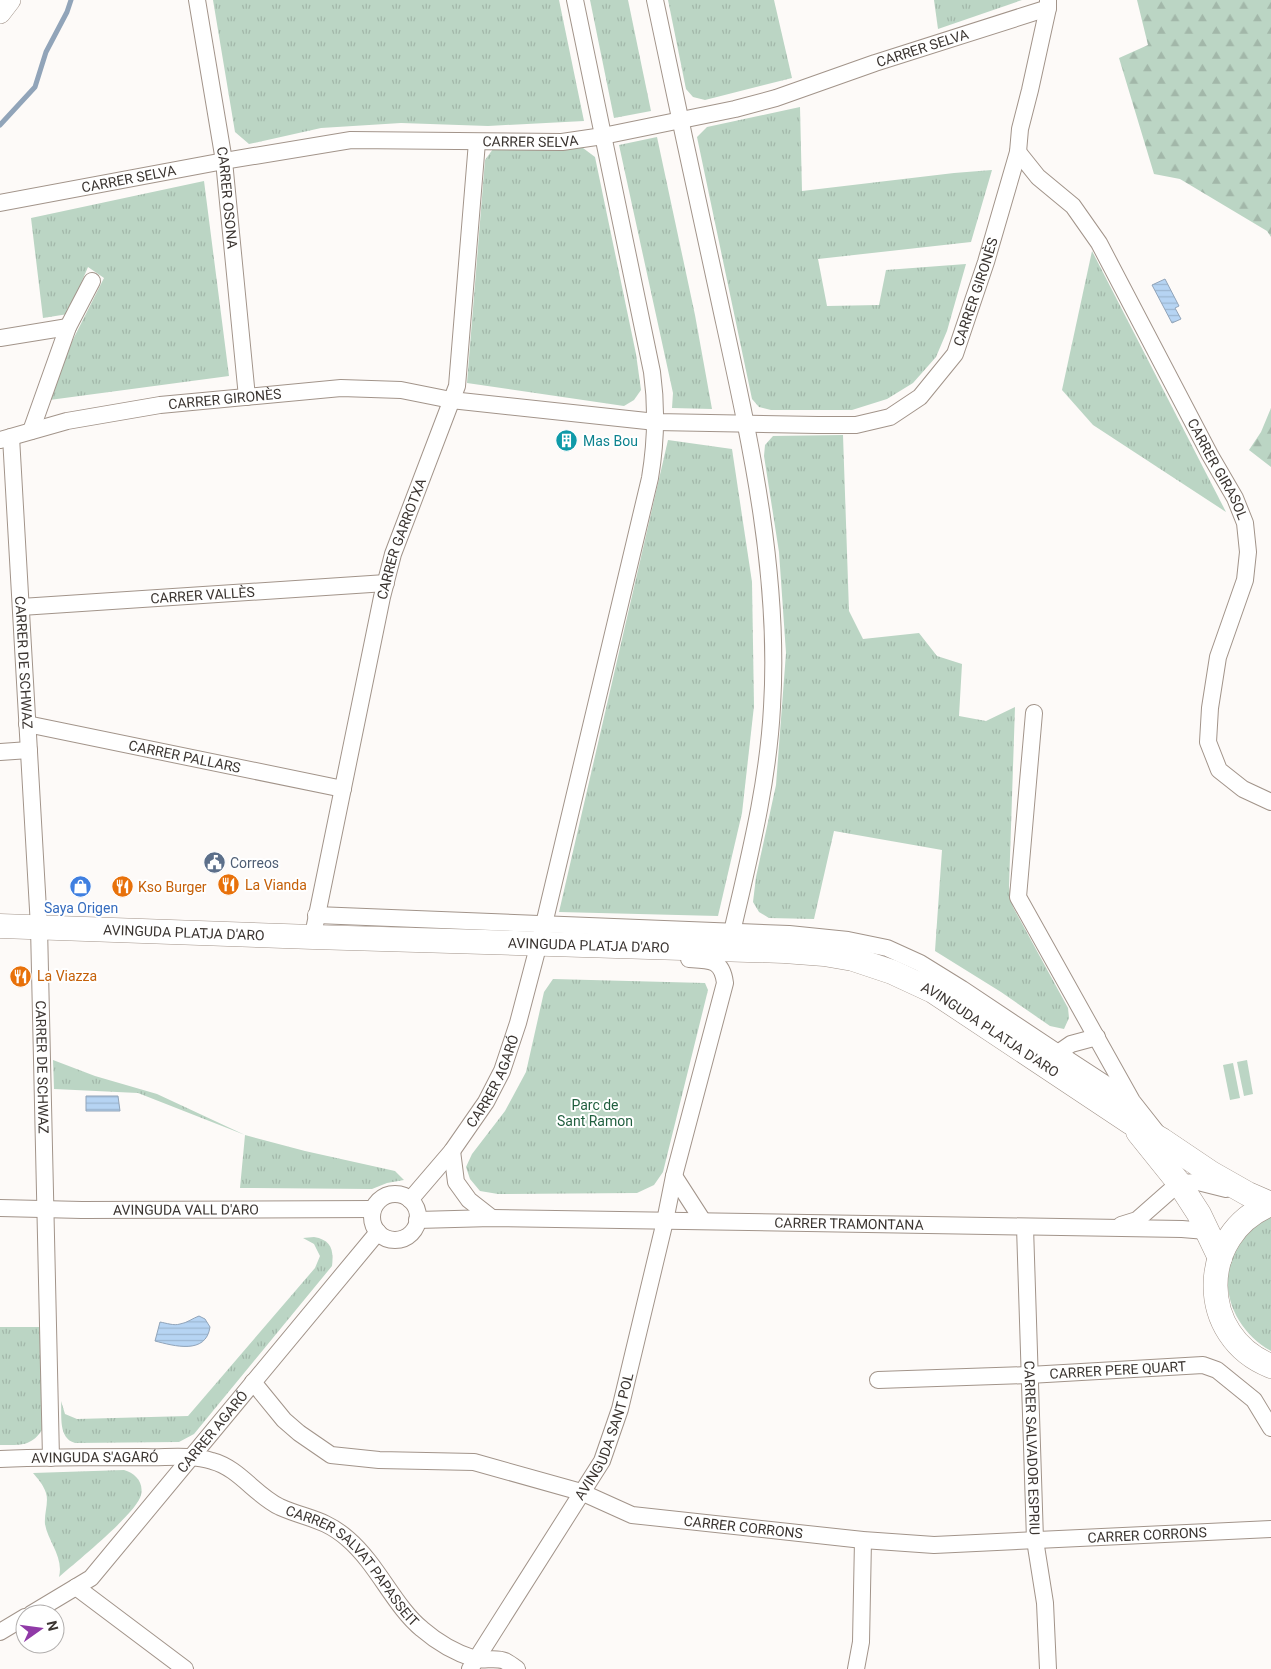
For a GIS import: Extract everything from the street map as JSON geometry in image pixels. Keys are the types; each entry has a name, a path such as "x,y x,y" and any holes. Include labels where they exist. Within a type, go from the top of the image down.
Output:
{"main road":[{"name":"AVINGUDA PLATJA D'ARO","path":"0,926 315,926 542,934 614,945 824,954 853,959 892,972 933,991 1131,1112 1158,1146 1248,1194 1271,1204"},
{"path":"1158,1146 1199,1214 1220,1258"},
{"path":"1271,1204 1255,1212 1237,1227 1224,1247 1215,1285 1217,1303 1223,1321 1232,1337 1245,1350 1260,1361 1271,1366"}],"street":[{"path":"0,12 10,0"},
{"name":"CARRER OSONA","path":"197,0 224,161 247,397"},
{"name":"CARRER AGARÓ","path":"410,1200 452,1151 486,1102 502,1071 518,1024 542,934 650,478 654,452 656,398 652,372 575,0"},
{"path":"655,0 746,423 760,500 771,592 772,707 764,787 732,932"},
{"name":"CARRER SELVA","path":"0,204 224,161 351,140 562,142 603,136 680,121 776,98 1048,4"},
{"name":"CARRER GIRONÈS","path":"5,439 67,421 160,405 341,388 401,390 451,400 656,422 818,425 856,424 890,418 920,397 955,354 986,262 1018,152 1020,129 1048,4"},
{"name":"CARRER GARROTXA","path":"315,926 342,789 393,554 457,386 477,142"},
{"name":"CARRER GIRASOL","path":"1018,152 1038,177 1073,206 1099,242 1235,498 1245,523 1248,552 1245,580 1218,657 1210,708 1208,742 1219,770 1243,790 1271,802"},
{"path":"31,431 68,327 92,281"},
{"path":"0,338 68,327"},
{"name":"CARRER DE SCHWAZ","path":"5,439 21,607 39,927 52,1458"},
{"name":"CARRER VALLÈS","path":"21,607 386,583"},
{"path":"1034,713 1018,897 1097,1037 1131,1112"},
{"name":"CARRER PALLARS","path":"27,724 342,789"},
{"path":"0,752 29,750"},
{"path":"542,934 732,932 789,934 848,940 887,948 920,963 1058,1053 1131,1112"},
{"name":"AVINGUDA SANT POL","path":"473,1664 602,1460 620,1410 674,1176 725,983 724,973 720,966 709,960 635,956 614,945"},
{"path":"1058,1053 1071,1044 1097,1037"},
{"path":"1158,1146 1162,1173 1159,1201"},
{"path":"452,1151 456,1182 469,1200 492,1218"},
{"path":"674,1176 703,1222"},
{"path":"1113,1228 1136,1220 1179,1183 1198,1182 1248,1194"},
{"path":"392,1194 402,1195 410,1200 417,1212 417,1220 412,1232 401,1239 391,1240 378,1232 373,1224 373,1209 378,1202 392,1194"},
{"name":"AVINGUDA VALL D'ARO","path":"0,1208 373,1209"},
{"name":"CARRER TRAMONTANA","path":"417,1220 492,1218 1182,1228 1206,1231"},
{"name":"CARRER SALVADOR ESPRIU","path":"1025,1227 1035,1540 1044,1602 1048,1669"},
{"name":"CARRER AGARÓ","path":"48,1604 91,1578 378,1232"},
{"name":"CARRER PERE QUART","path":"878,1380 1029,1375 1204,1365 1217,1370 1254,1400 1271,1428"},
{"name":"CARRER CORRONS","path":"253,1382 284,1420 299,1433 332,1455 379,1460 474,1462 582,1492 632,1514 864,1540 934,1545 1271,1529"},
{"name":"AVINGUDA S'AGARÓ","path":"0,1459 190,1457"},
{"name":"CARRER SALVAT PAPASSEIT","path":"190,1457 212,1461 230,1469 260,1495 281,1507 333,1526 371,1562 404,1610 421,1629 473,1664 503,1660 518,1669"},
{"path":"856,1669 861,1642 864,1540"},
{"path":"76,1587 185,1669"},
{"path":"0,1632 15,1623"}],"green space":[{"path":"213,0 559,0 584,121 488,126 401,123 321,128 249,144 235,132"},
{"path":"590,0 628,0 651,111 614,118"},
{"path":"668,0 774,0 792,78 705,100 693,97 686,89"},
{"path":"934,0 1022,0 938,29"},
{"path":"1137,0 1271,0 1271,237 1267,231 1180,179 1154,174 1119,58 1148,45"},
{"path":"800,107 802,191 992,170 971,242 818,259 827,306 879,305 886,270 966,264 947,331 936,357 913,383 887,399 852,410 771,410 759,407 752,399 697,137 707,127"},
{"path":"657,137 695,315 712,409 672,408 673,393 619,145"},
{"path":"583,148 595,157 636,354 641,390 634,400 624,406 467,383 485,160 493,149"},
{"path":"204,181 229,376 42,401 104,278 88,267 68,314 43,318 31,218"},
{"path":"1092,251 1226,512 1093,425 1062,390"},
{"path":"1271,408 1271,467 1249,450 1261,432"},
{"path":"843,435 849,611 863,639 919,633 937,656 962,664 959,716 986,721 1015,707 1009,887 1013,907 1068,1008 1069,1018 1064,1029 1050,1026 1001,992 935,951 942,850 834,831 814,919 769,918 759,912 753,902 756,877 776,785 786,653 779,552 764,456 765,445 773,436"},
{"path":"668,440 732,449 752,582 754,706 742,813 718,916 559,912"},
{"name":"Parc de Sant Ramon","path":"553,979 705,983 708,990 663,1172 654,1185 637,1193 498,1194 480,1191 470,1179 466,1167 472,1154 505,1111 526,1072 544,992"},
{"path":"53,1060 95,1076 157,1094 245,1135 138,1093 54,1089"},
{"path":"1247,1060 1253,1094 1244,1096 1237,1062"},
{"path":"1233,1063 1240,1098 1230,1100 1223,1065"},
{"path":"245,1135 305,1151 395,1171 404,1180 387,1183 372,1189 240,1188"},
{"path":"1271,1215 1271,1351 1255,1340 1243,1326 1234,1311 1229,1294 1228,1277 1231,1260 1239,1243 1254,1226"},
{"path":"314,1237 324,1240 330,1246 332,1250 332,1266 194,1434 179,1442 75,1443 66,1436 62,1426 61,1401 65,1414 77,1419 188,1416 315,1268 320,1256 314,1244 303,1238"},
{"path":"0,1327 40,1327 42,1430 33,1440 24,1444 0,1445"},
{"path":"124,1470 132,1473 140,1482 142,1490 137,1503 118,1525 59,1577 58,1556 45,1524 46,1493 42,1484 33,1473"}],"water":[{"path":"1165,279 1179,306 1175,308 1181,319 1172,323 1152,285"},
{"path":"86,1096 118,1096 120,1111 86,1111"},
{"path":"199,1316 205,1319 210,1327 207,1336 202,1342 196,1345 180,1346 155,1341 160,1322 178,1325"}],"waterway":[{"path":"0,125 35,87 46,52 67,12 71,0"}],"place":[{"name":"Mas Bou","path":"567,441"},
{"name":"Correos","path":"214,863"},
{"name":"La Vianda","path":"229,885"},
{"name":"Saya Origen","path":"81,886"},
{"name":"Kso Burger","path":"122,887"},
{"name":"La Viazza","path":"21,976"}]}
